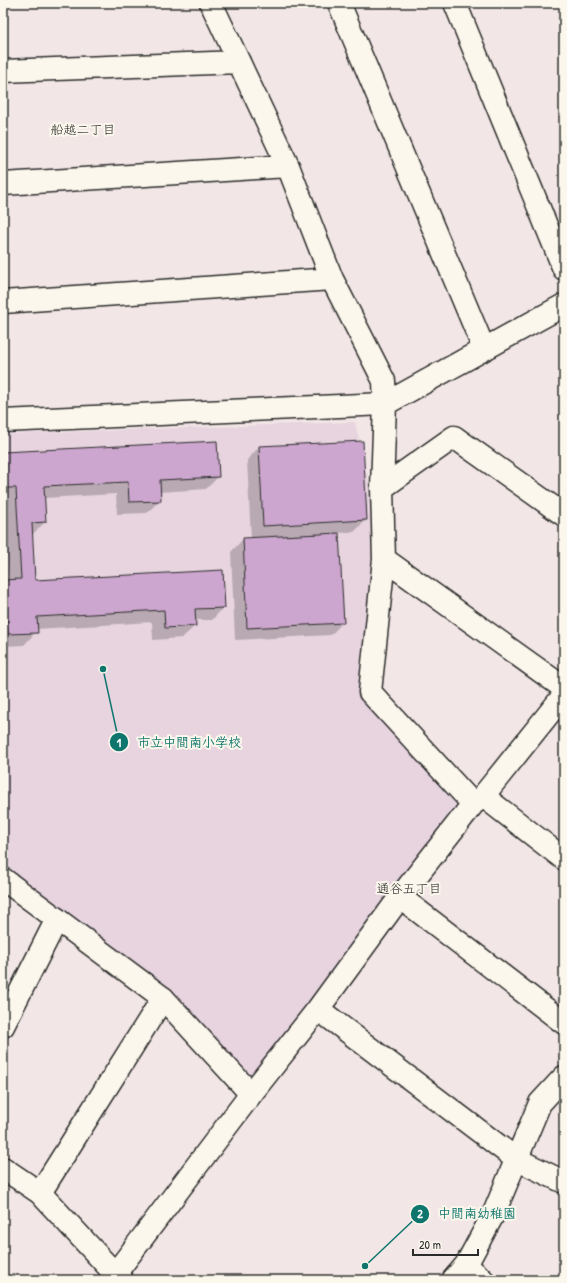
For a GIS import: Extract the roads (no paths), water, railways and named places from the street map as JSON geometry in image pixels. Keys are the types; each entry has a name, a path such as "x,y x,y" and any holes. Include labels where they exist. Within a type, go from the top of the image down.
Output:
{"street":[{"path":"211,3 288,166 332,279 384,382 385,404 382,488 384,559 370,692 478,800 564,859"},
{"path":"339,3 484,349"},
{"path":"455,3 563,264"},
{"path":"3,71 239,62"},
{"path":"3,184 288,166"},
{"path":"3,302 332,279"},
{"path":"3,421 385,404 564,305"},
{"path":"382,488 454,437 564,515"},
{"path":"384,559 564,688"},
{"path":"3,1168 40,1194 118,1277 251,1094 318,1009 400,897 564,695"},
{"path":"3,879 163,998 251,1094"},
{"path":"400,897 564,1023"},
{"path":"3,1026 57,919"},
{"path":"40,1194 163,998"},
{"path":"318,1009 516,1159 564,1182"},
{"path":"484,1280 459,1273 494,1213 540,1103 564,1078"}],"place":[{"name":"市立中間南小学校","path":"103,669"},
{"name":"中間南幼稚園","path":"365,1266"}],"district":[{"name":"船越二丁目","path":"83,129"},
{"name":"通谷五丁目","path":"409,888"}]}
